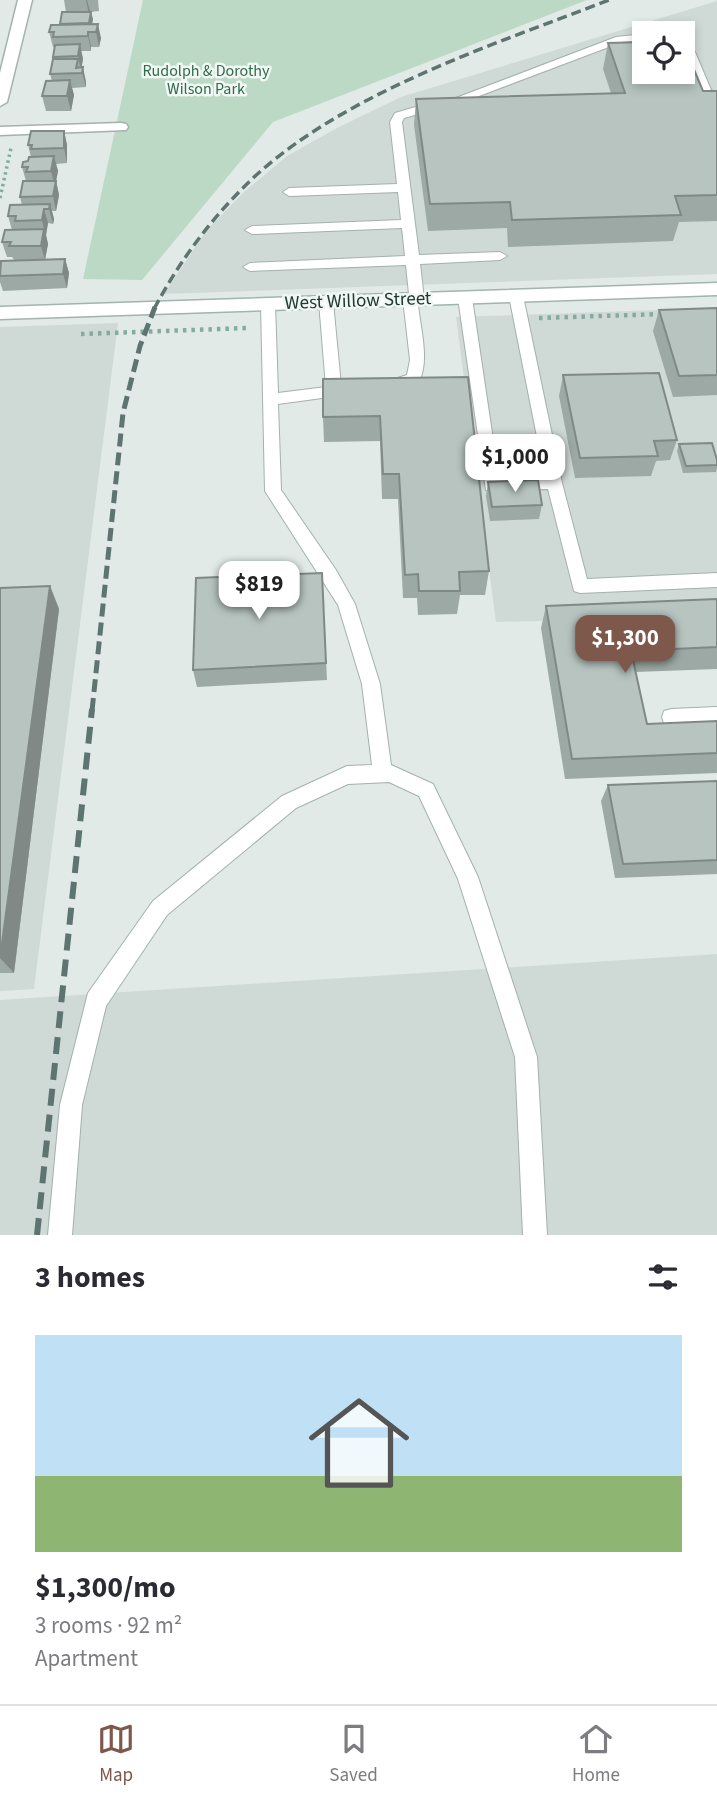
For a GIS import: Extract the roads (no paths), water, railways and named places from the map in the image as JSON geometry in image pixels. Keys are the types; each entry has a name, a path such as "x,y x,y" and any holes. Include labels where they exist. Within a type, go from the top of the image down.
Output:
{"street":[{"path":"0,102 25,0"},
{"path":"0,131 121,127"},
{"name":"West Willow Street","path":"0,313 717,289"}],"lane":[{"path":"271,399 403,383 414,378 417,360 412,260 396,121 399,116 454,101 620,39 632,38"},
{"path":"695,66 706,92 717,98"},
{"path":"454,101 492,100"},
{"path":"289,192 404,188"},
{"path":"252,230 408,223"},
{"path":"250,267 500,256"},
{"path":"516,296 554,483 580,586 717,580"},
{"path":"465,298 492,486 554,483"},
{"path":"326,302 334,391"},
{"path":"268,304 273,491 330,575 346,604 371,684 383,773"},
{"path":"671,717 717,715"},
{"path":"60,1235 71,1105 96,1001 160,908 289,802 347,775 383,773 390,773 426,790 467,877 508,1001 526,1057 535,1235"}],"railway":[{"path":"155,308 192,248 226,206 275,159 317,129 412,78 609,0"},
{"path":"92,711 123,413 140,346 155,308"},
{"path":"37,1235 92,709"}],"park label":[{"name":"Rudolph & Dorothy Wilson Park","path":"206,80"}]}
